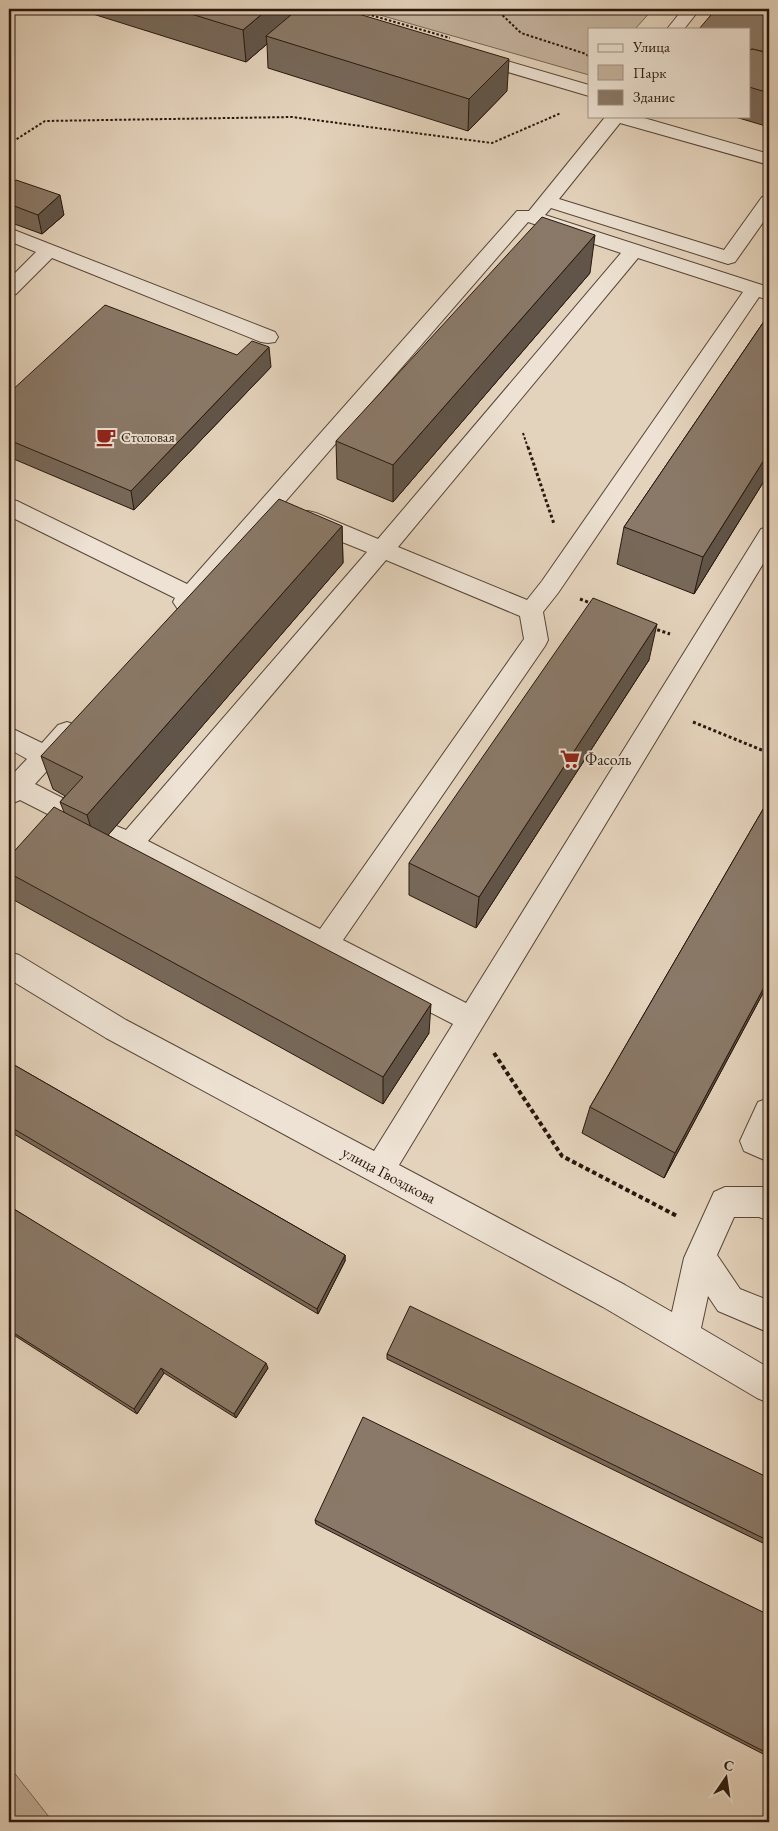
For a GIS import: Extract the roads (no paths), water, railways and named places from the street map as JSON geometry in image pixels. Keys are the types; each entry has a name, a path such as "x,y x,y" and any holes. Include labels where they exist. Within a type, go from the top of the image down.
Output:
{"street":[{"path":"676,28 692,9"},
{"path":"456,51 588,91"},
{"path":"171,618 524,215 540,209 614,118"},
{"path":"623,118 769,160"},
{"path":"683,118 769,143"},
{"path":"540,209 728,258 769,201"},
{"path":"325,944 536,640 531,611 762,291 634,250 540,209"},
{"path":"9,234 268,337"},
{"path":"9,290 49,250"},
{"path":"472,1020 119,839 382,550 634,250"},
{"path":"271,504 531,611"},
{"path":"9,507 190,596"},
{"path":"379,1170 769,535"},
{"path":"78,720 13,791 83,821"},
{"path":"9,738 44,756"},
{"name":"улица Гвоздкова","path":"9,964 116,1029 683,1335 769,1386"},
{"path":"769,1112 755,1141 769,1148"},
{"path":"683,1335 706,1246 724,1202 764,1202 769,1206"},
{"path":"706,1246 729,1300 765,1315 769,1314"}],"place":[{"name":"Столовая","path":"106,437"},
{"name":"Фасоль","path":"570,759"}]}
